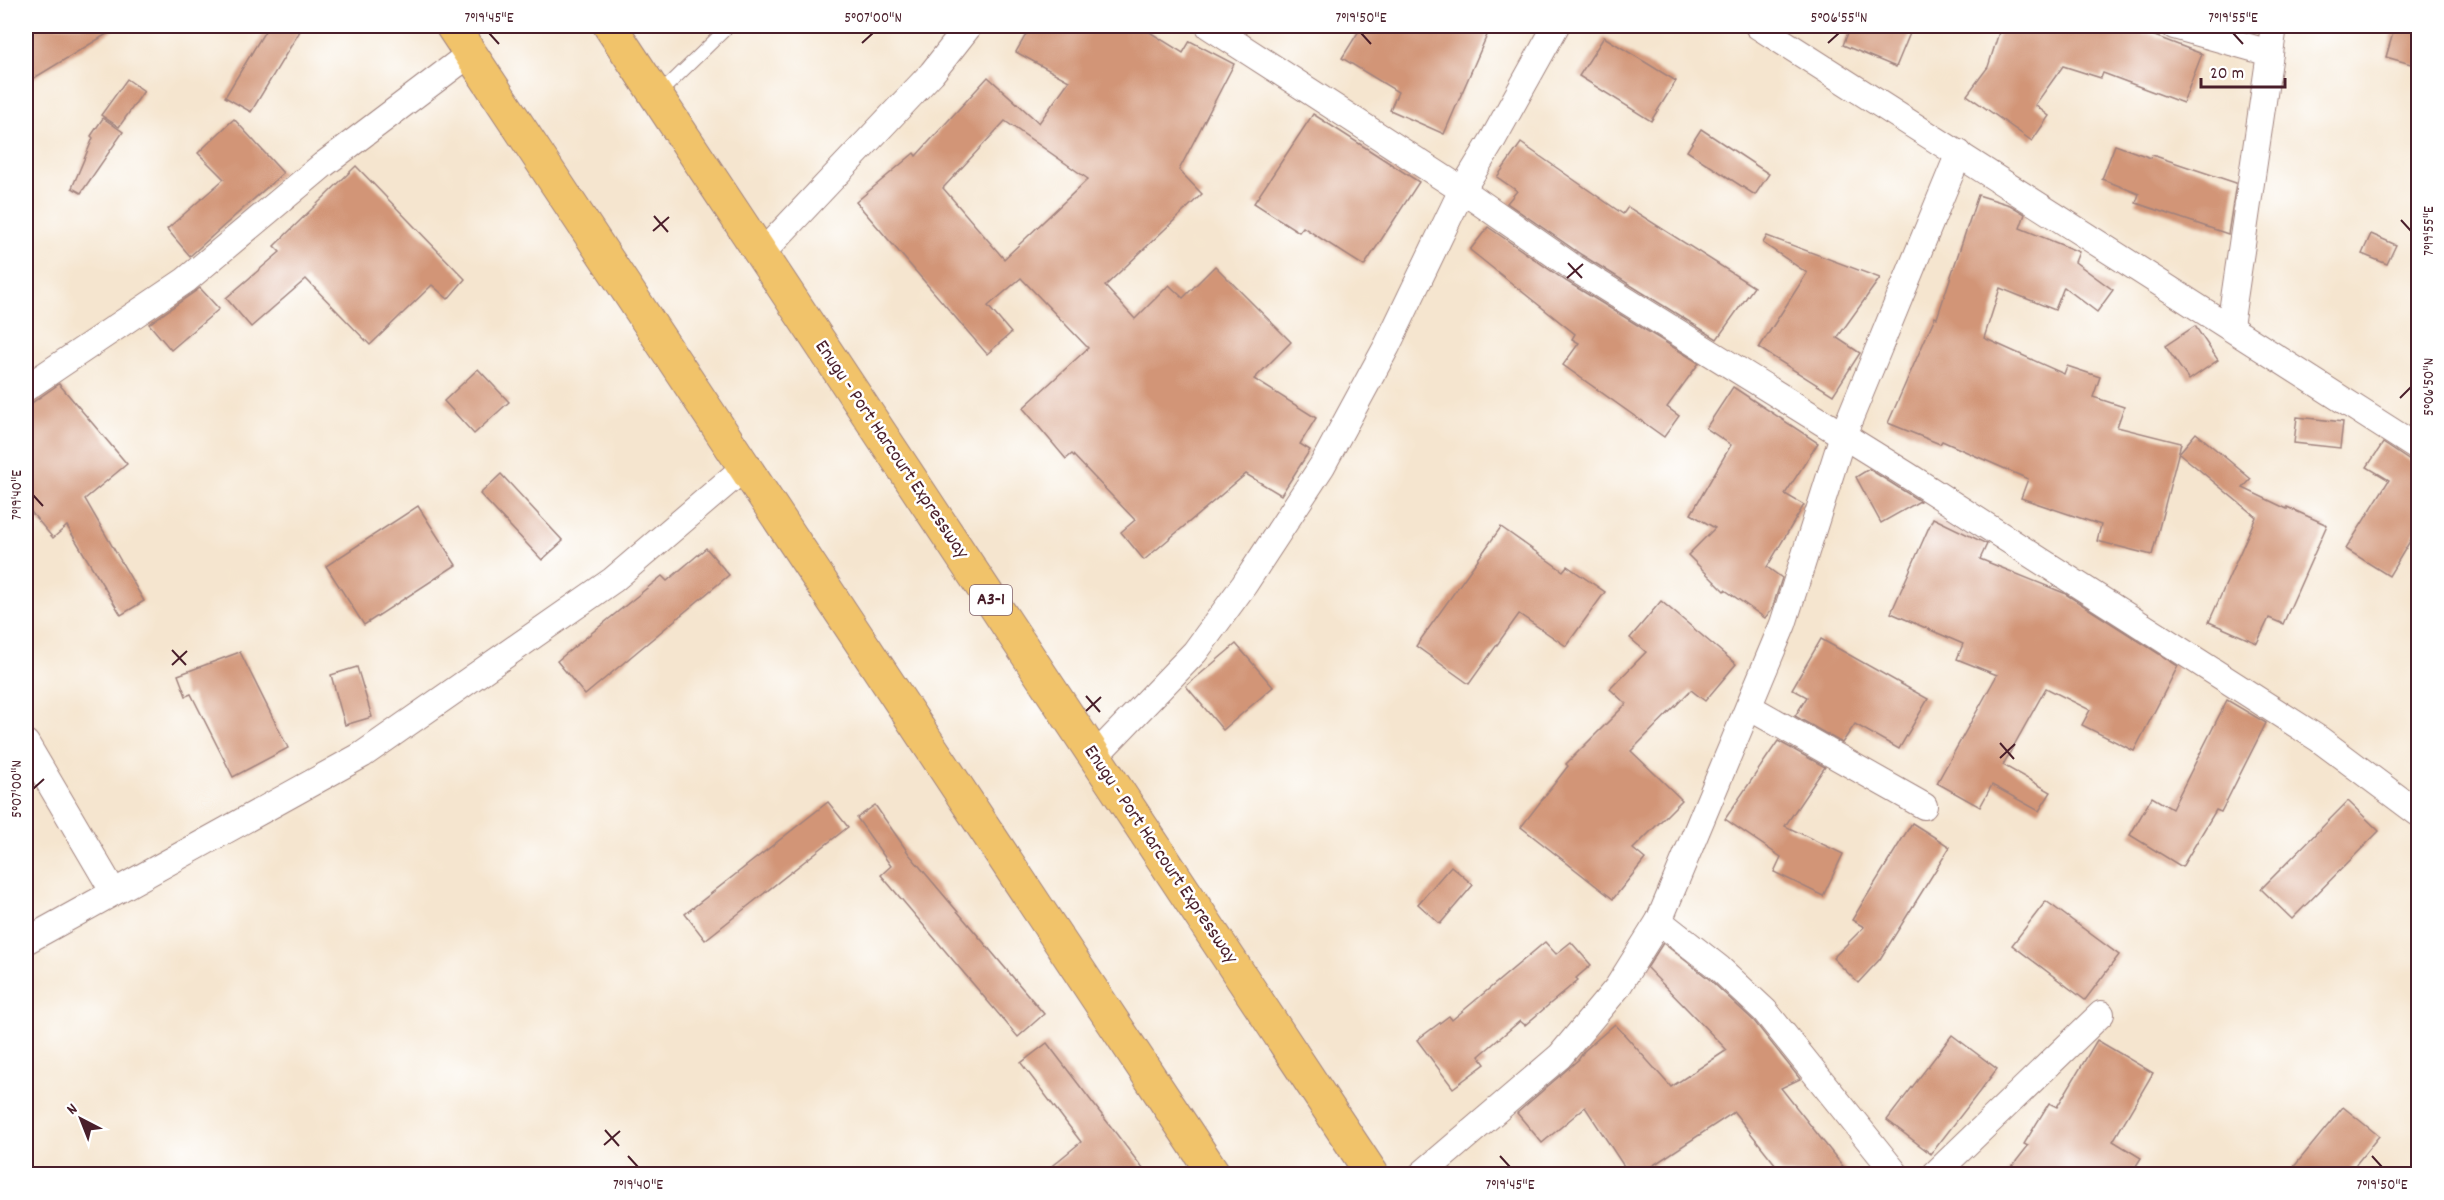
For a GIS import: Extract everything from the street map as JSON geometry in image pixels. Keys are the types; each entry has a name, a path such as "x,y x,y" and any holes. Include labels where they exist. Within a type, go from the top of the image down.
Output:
{"highway":[{"path":"452,26 1214,1174"},
{"name":"Enugu - Port Harcourt Expressway","path":"610,26 1372,1174"}],"street":[{"path":"761,254 932,73 969,26"},
{"path":"1209,26 1462,190 1574,268 1843,435 2319,739 2418,813"},
{"path":"1095,756 1195,652 1244,585 1322,466 1387,346 1462,190 1556,26"},
{"path":"1758,26 2418,448"},
{"path":"2174,26 2270,53"},
{"path":"2230,326 2274,26"},
{"path":"26,388 186,280 323,165 471,53"},
{"path":"1422,1174 1436,1165 1560,1056 1617,988 1659,921 1783,624 1843,435 1959,153"},
{"path":"26,941 362,755 613,580 745,467"},
{"path":"1749,707 1924,806"},
{"path":"26,743 113,891"},
{"path":"1659,921 1719,968 1765,1011 1896,1174"},
{"path":"1935,1174 2101,1014"}],"lane":[{"path":"657,97 729,26"}],"building":[{"path":"26,26 120,26 26,83"},
{"path":"268,26 303,26 251,112 225,97"},
{"path":"1031,26 1140,26 1183,53 1190,41 1234,64 1179,170 1202,194 1105,286 1135,319 1169,285 1183,298 1215,266 1291,342 1254,379 1316,418 1300,444 1310,450 1281,495 1246,474 1144,560 1121,532 1135,520 1072,454 1066,459 1023,408 1088,348 1021,278 988,306 1011,333 987,354 856,202 914,153 916,156 988,77 1039,123 1069,81 1016,52","holes":["1005,121 1088,179 1004,259 943,188"]},
{"path":"1362,26 1491,26 1444,134 1390,110 1398,92 1342,58"},
{"path":"1851,26 1913,26 1896,67 1843,45"},
{"path":"2001,26 2115,26 2146,35 2147,33 2202,54 2183,103 2103,73 2101,78 2063,66 2035,105 2049,116 2032,141 1967,95 1988,67"},
{"path":"2395,26 2418,26 2418,66 2386,57"},
{"path":"1604,37 1676,81 1651,121 1579,76"},
{"path":"127,79 144,91 119,127 101,115"},
{"path":"1313,114 1419,182 1364,266 1303,227 1299,232 1254,203"},
{"path":"103,118 123,132 81,193 72,188 93,138 91,136"},
{"path":"234,119 283,173 190,256 167,229 224,179 198,153"},
{"path":"1701,129 1769,174 1755,195 1687,151"},
{"path":"1521,143 1623,214 1628,207 1754,287 1717,339 1582,255 1507,203 1517,191 1497,177"},
{"path":"2115,145 2236,183 2228,234 2136,203 2139,194 2102,179"},
{"path":"356,166 465,279 448,299 432,285 370,345 306,279 251,327 226,298 280,252 274,246"},
{"path":"1978,195 2010,205 2025,214 2020,228 2079,252 2075,262 2113,290 2097,312 2064,287 2055,310 2000,288 1984,338 2064,374 2067,366 2100,377 2093,397 2124,407 2117,427 2181,443 2152,555 2097,541 2101,525 2021,498 2028,479 1942,441 1940,444 1888,423 1935,317 1937,318"},
{"path":"1488,227 1566,281 1699,363 1667,407 1679,416 1664,437 1563,365 1579,343 1572,339 1575,334 1470,250"},
{"path":"2371,234 2396,245 2387,264 2362,254"},
{"path":"1767,236 1880,278 1837,338 1860,353 1833,395 1759,348 1807,273 1763,243"},
{"path":"200,288 219,309 171,350 149,324"},
{"path":"2195,326 2218,360 2189,380 2165,346"},
{"path":"478,369 509,402 474,434 444,401"},
{"path":"59,384 127,464 85,499 144,601 121,615 67,526 53,538 26,506 26,407"},
{"path":"1733,387 1818,443 1785,494 1804,505 1767,567 1782,578 1772,609 1765,618 1724,591 1688,555 1715,528 1691,514 1731,445 1706,428"},
{"path":"2297,417 2343,422 2340,448 2294,443"},
{"path":"2196,433 2251,479 2243,488 2327,525 2283,624 2269,618 2257,643 2209,622 2256,517 2179,453"},
{"path":"2383,443 2410,461 2418,463 2418,528 2389,576 2346,549 2389,480 2367,467"},
{"path":"1869,469 1920,501 1881,523 1856,477"},
{"path":"501,474 563,541 542,560 480,494"},
{"path":"418,506 456,565 364,625 326,566"},
{"path":"1933,518 1987,544 1980,559 2064,593 2178,666 2134,751 2082,725 2090,710 2046,688 2003,765 2051,792 2039,811 1992,785 1980,807 1937,783 1997,675 1957,659 1963,644 1891,613"},
{"path":"1501,527 1563,571 1567,566 1605,592 1566,646 1519,614 1469,684 1416,646"},
{"path":"706,548 729,575 585,695 557,661 662,576 667,581"},
{"path":"1661,601 1736,664 1705,701 1691,690 1631,751 1682,800 1633,849 1645,859 1613,899 1521,827 1568,766 1566,764 1626,704 1610,689 1646,652 1630,638"},
{"path":"1821,639 1928,699 1899,749 1855,724 1842,743 1795,716 1807,697 1792,689"},
{"path":"1236,644 1273,687 1223,730 1186,686"},
{"path":"240,652 288,748 233,777 191,694 186,696 178,675"},
{"path":"357,667 372,717 345,725 331,675"},
{"path":"2227,700 2266,723 2221,812 2216,810 2182,867 2130,835 2152,797 2172,809"},
{"path":"1778,741 1825,767 1785,826 1843,854 1823,896 1774,872 1781,857 1725,819"},
{"path":"2348,801 2379,831 2292,919 2261,889"},
{"path":"828,802 848,827 705,940 685,914"},
{"path":"875,805 909,854 1044,1014 1018,1037 881,875 891,866 857,818"},
{"path":"1912,823 1950,847 1880,959 1858,983 1833,958 1864,927 1852,920"},
{"path":"1451,866 1473,885 1440,924 1418,904"},
{"path":"2046,901 2119,955 2085,1000 2012,945"},
{"path":"1545,942 1556,954 1571,942 1591,965 1576,978 1578,980 1525,1025 1520,1021 1479,1056 1485,1064 1453,1088 1417,1040 1449,1016 1452,1020"},
{"path":"1663,943 1709,979 1754,1021 1800,1079 1781,1088 1849,1174 1783,1174 1734,1112 1640,1174 1629,1174 1585,1107 1542,1143 1517,1113 1615,1024 1671,1087 1727,1050 1647,968"},
{"path":"1952,1035 1997,1069 1931,1154 1887,1120"},
{"path":"2097,1040 2153,1073 2113,1141 2141,1158 2131,1174 2006,1174 2028,1146 2024,1144 2049,1103 2057,1107"},
{"path":"1047,1043 1147,1174 1042,1174 1081,1142 1021,1063"},
{"path":"2343,1107 2379,1136 2348,1174 2288,1174"}]}
